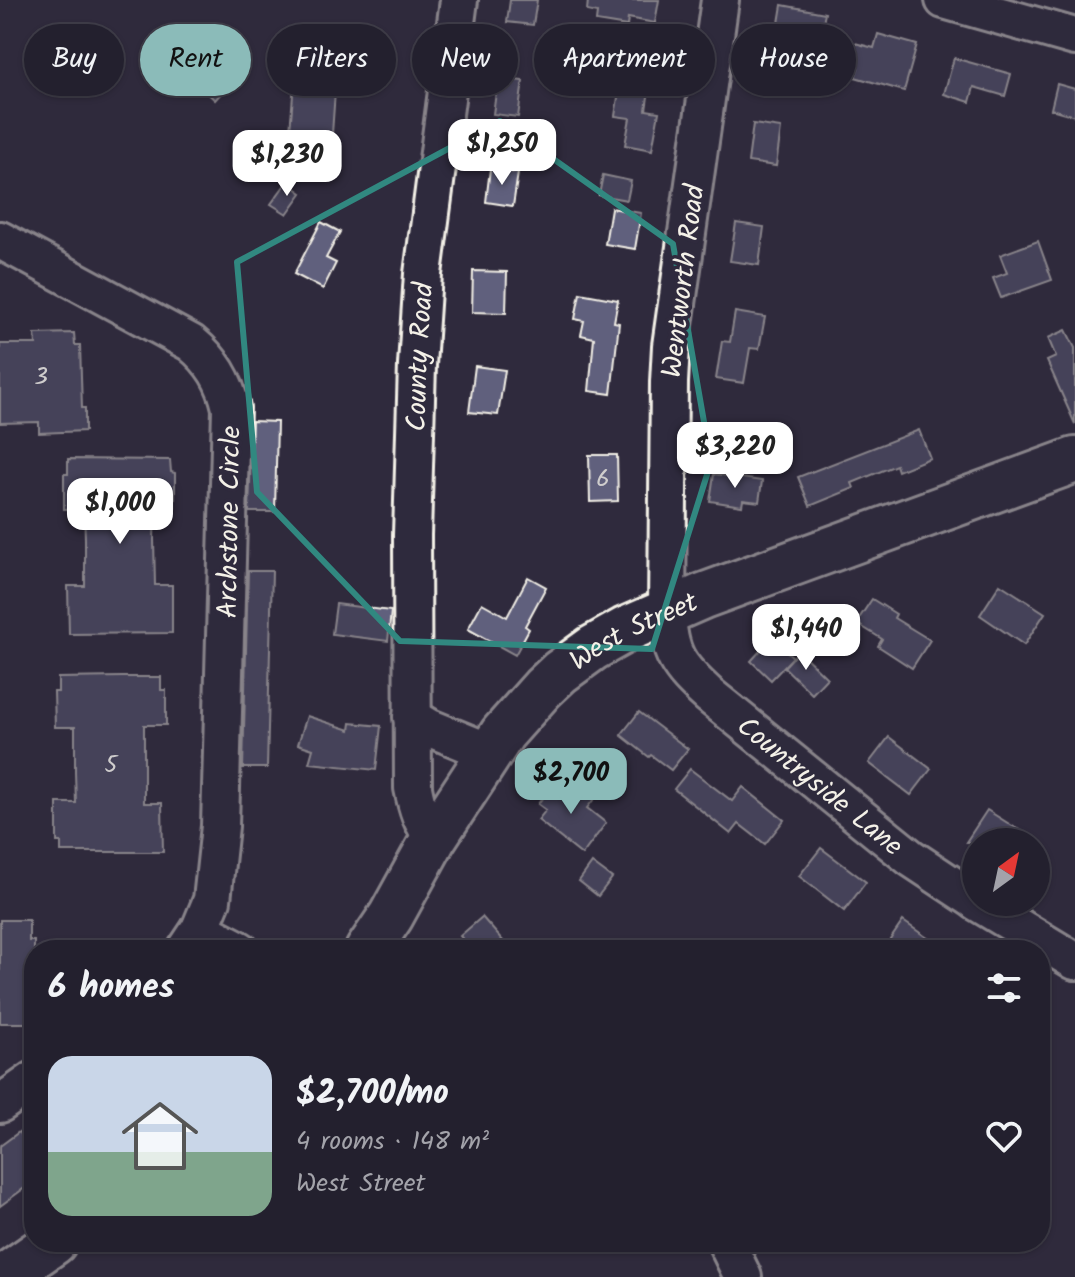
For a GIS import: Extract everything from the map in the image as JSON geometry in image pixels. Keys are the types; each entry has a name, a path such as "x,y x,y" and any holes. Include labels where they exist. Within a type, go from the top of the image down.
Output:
{"main road":[{"name":"West Street","path":"375,940 434,838 517,714 560,672 609,638 667,611 759,575 1075,460"},
{"path":"4,1277 40,1252"}],"street":[{"name":"County Road","path":"434,838 423,826 413,788 412,535 417,365 423,274 459,0"},
{"name":"Wentworth Road","path":"667,611 671,346 720,0"},
{"path":"944,0 1075,37"},
{"name":"Archstone Circle","path":"0,240 191,343 213,365 229,398 220,826 212,900 202,940"},
{"name":"Countryside Lane","path":"667,611 673,653 683,671 700,688 911,858 962,892"},
{"path":"412,717 430,728 489,752"},
{"name":"Countryside Lane","path":"1000,916 1040,940"},
{"name":"Countryside Lane","path":"1050,946 1075,961"},
{"path":"0,1104 24,1087"},
{"path":"731,1252 743,1277"}],"highlighted area":[{"path":"500,121 673,244 711,462 652,649 400,641 257,492 237,262"}],"building":[{"path":"510,0 537,0 533,25 507,22"},
{"path":"588,0 659,0 655,23 628,18 627,24 596,21 597,13 587,11"},
{"path":"782,5 825,13 823,24 779,24"},
{"path":"878,34 917,45 904,91 856,77 856,43 874,48"},
{"path":"954,58 1011,74 1005,96 974,87 970,102 944,94"},
{"path":"518,80 523,81 518,117 493,114 496,96 518,96"},
{"path":"1057,84 1075,89 1075,116 1051,109"},
{"path":"293,96 335,96 332,134 290,131"},
{"path":"618,96 648,96 646,110 659,112 652,150 625,145 630,118 615,116"},
{"path":"753,124 781,128 776,166 748,162"},
{"path":"490,169 518,173 513,206 486,202"},
{"path":"603,175 631,181 627,200 599,195"},
{"path":"287,182 302,193 287,214 271,204"},
{"path":"611,208 641,213 635,249 605,244"},
{"path":"321,222 340,232 326,258 336,263 323,289 294,274"},
{"path":"736,223 764,227 759,265 730,261"},
{"path":"1038,241 1052,280 1001,298 993,278 1007,273 1000,255"},
{"path":"473,271 507,272 506,313 472,312"},
{"path":"580,293 618,300 614,322 619,323 611,394 589,391 594,338 581,335 584,321 575,319"},
{"path":"735,312 765,317 759,349 750,348 744,383 716,379 722,341 730,342"},
{"path":"1066,330 1075,348 1075,424 1047,361 1056,357 1048,338"},
{"path":"74,333 75,345 80,345 85,431 39,433 39,422 0,423 0,344 36,344 35,334"},
{"path":"475,366 505,370 498,415 469,412"},
{"path":"252,421 277,422 275,512 249,512"},
{"path":"919,430 930,458 898,471 896,465 852,483 854,488 810,506 798,477"},
{"path":"589,455 617,455 618,501 590,502"},
{"path":"68,459 170,460 171,472 175,473 175,507 155,507 154,539 155,585 172,585 172,633 69,634 68,586 85,586 85,539 84,509 64,509 64,474 68,474"},
{"path":"714,474 762,481 759,502 743,500 742,506 710,501"},
{"path":"248,571 272,571 267,768 243,768"},
{"path":"528,577 546,587 525,626 529,629 515,655 468,629 482,603 507,617"},
{"path":"1000,584 1045,613 1024,645 980,615"},
{"path":"872,599 896,614 894,618 930,640 912,668 878,646 882,639 856,623"},
{"path":"336,604 391,611 388,641 332,634"},
{"path":"772,638 793,657 771,680 751,661"},
{"path":"799,651 827,678 812,694 784,667"},
{"path":"161,677 161,690 166,690 166,725 144,725 144,803 162,803 163,852 61,852 61,842 57,842 57,803 76,803 75,727 55,727 54,692 58,692 58,678"},
{"path":"639,712 688,749 671,770 621,735"},
{"path":"307,716 350,730 351,723 381,726 376,770 309,763 313,749 298,744"},
{"path":"889,737 931,769 911,795 869,763"},
{"path":"690,769 732,801 743,787 784,820 765,844 739,824 731,834 674,789"},
{"path":"569,780 594,799 587,808 606,823 582,855 538,820 546,810 538,804 553,783 561,789"},
{"path":"987,810 1016,828 975,828"},
{"path":"821,848 866,882 844,911 799,876"},
{"path":"592,863 612,878 598,896 579,881"},
{"path":"482,917 502,940 463,940 460,936"},
{"path":"0,920 29,920 29,940 24,940 24,1023 0,1023"},
{"path":"903,921 931,940 890,940"},
{"path":"19,1132 24,1139 24,1188 0,1206 0,1146"}]}
